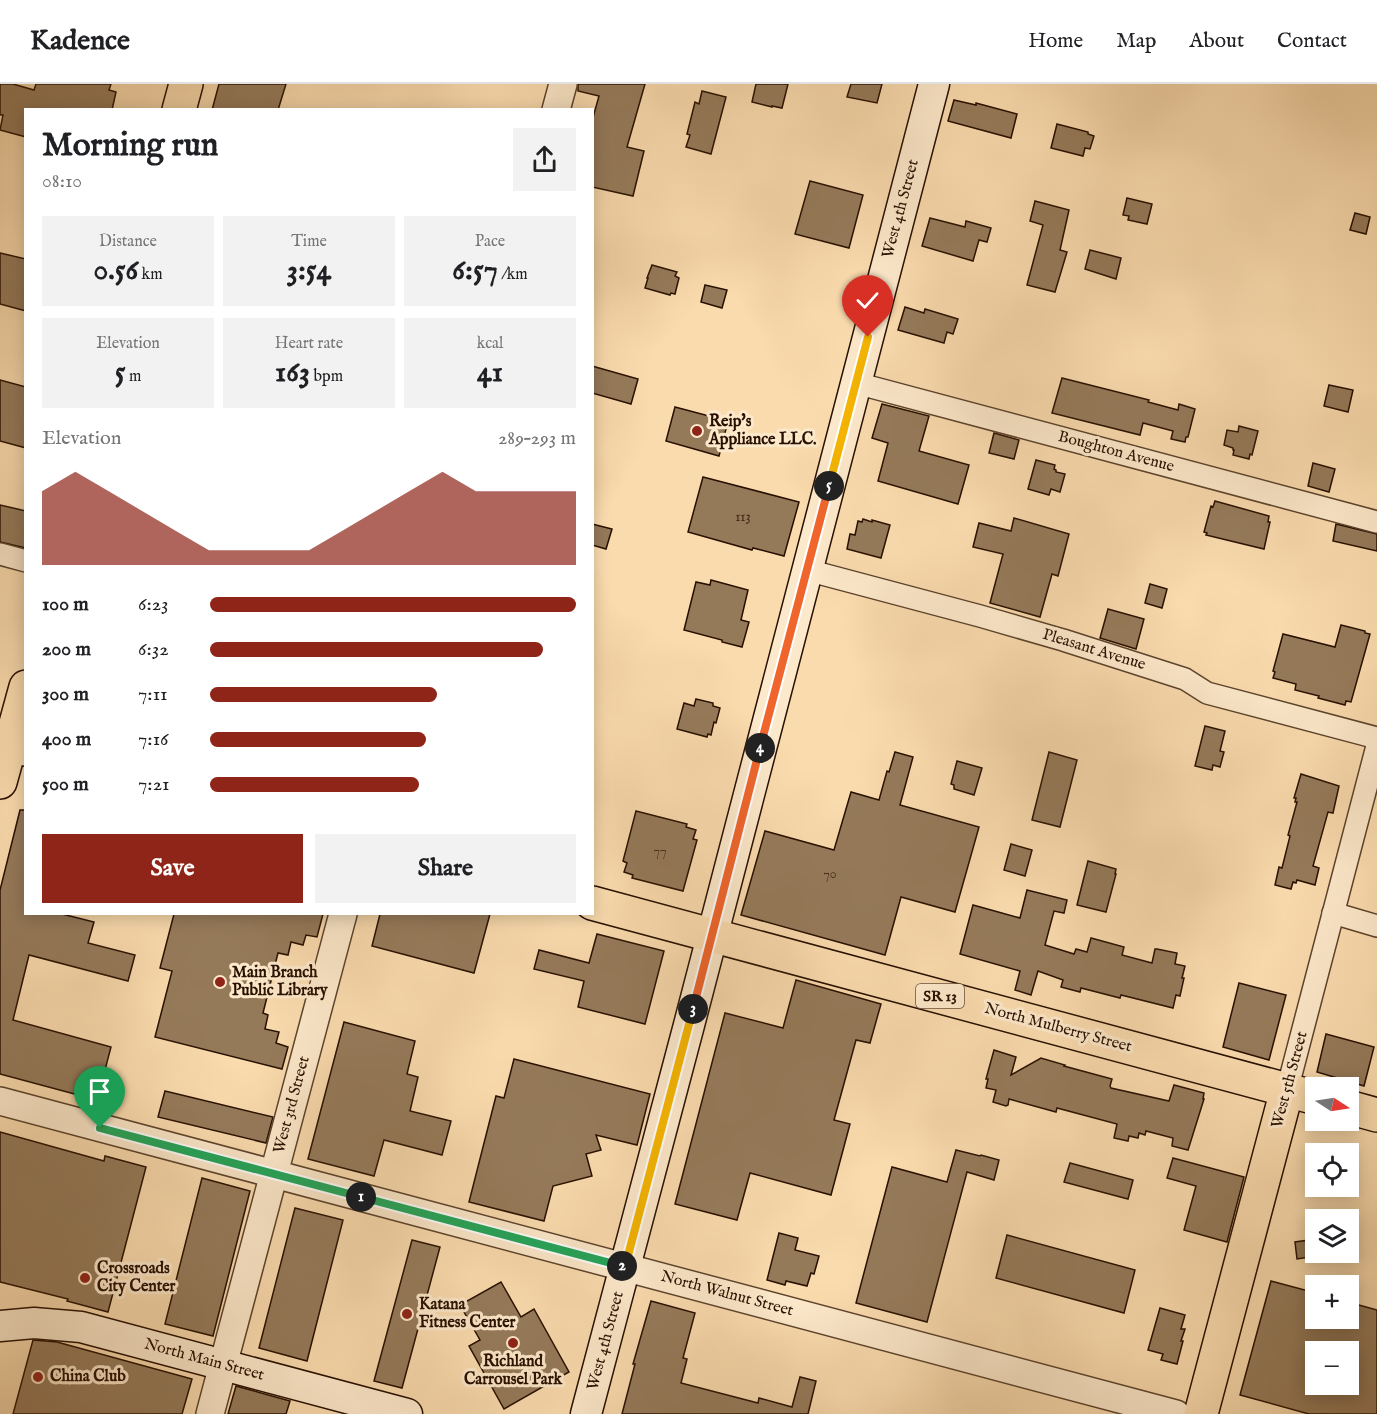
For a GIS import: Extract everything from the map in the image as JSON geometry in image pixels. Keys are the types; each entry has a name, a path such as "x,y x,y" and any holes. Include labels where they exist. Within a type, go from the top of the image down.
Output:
{"main road":[{"path":"180,108 186,84"},
{"name":"West 4th Street","path":"586,1414 933,84"},
{"path":"0,782 24,695"},
{"name":"North Mulberry Street","path":"594,904 1301,1094"},
{"name":"West 5th Street","path":"1201,1414 1301,1094"},
{"path":"1359,1110 1377,1115"},
{"name":"North Main Street","path":"0,1326 34,1323 81,1327 407,1414"}],"street":[{"path":"557,108 563,84"},
{"name":"Boughton Avenue","path":"856,383 1377,522"},
{"path":"0,554 24,560"},
{"name":"Pleasant Avenue","path":"807,570 1063,640 1185,679 1207,693 1377,738"},
{"name":"West 5th Street","path":"1301,1094 1333,914 1377,746"},
{"path":"1333,914 1377,926"},
{"name":"West 3rd Street","path":"210,1414 343,915"},
{"name":"North Walnut Street","path":"0,1101 1176,1414"}],"building":[{"path":"0,84 13,84 34,90 36,84 111,84 109,90 116,92 112,108 24,108 24,136 0,130 3,115 0,115"},
{"path":"219,84 286,84 279,108 213,108"},
{"path":"578,84 645,84 627,147 644,151 633,196 594,187 594,114 599,96 578,91"},
{"path":"756,84 788,84 782,108 752,102"},
{"path":"851,84 882,84 877,103 847,97"},
{"path":"702,91 726,97 711,154 686,147 695,102 699,104"},
{"path":"954,100 976,105 976,103 1017,114 1011,138 948,121"},
{"path":"1057,124 1088,132 1094,136 1090,149 1085,148 1083,156 1051,148"},
{"path":"810,181 863,195 849,248 795,234"},
{"path":"1127,198 1152,204 1147,224 1128,220 1129,216 1123,215"},
{"path":"1035,201 1069,210 1060,250 1067,252 1055,292 1027,285 1043,225 1030,221"},
{"path":"1355,213 1370,217 1366,234 1350,230"},
{"path":"930,218 965,227 966,221 991,228 987,242 979,240 973,261 922,246"},
{"path":"1090,250 1121,258 1116,279 1085,269"},
{"path":"0,253 24,259 24,310 0,304"},
{"path":"652,265 677,272 675,276 679,278 675,294 670,295 645,288"},
{"path":"705,285 727,290 722,308 701,302"},
{"path":"905,307 924,313 925,309 958,319 953,334 947,332 944,343 898,330"},
{"path":"594,367 638,379 631,404 594,394"},
{"path":"1062,378 1149,400 1148,402 1178,410 1179,404 1195,409 1188,437 1185,442 1171,439 1173,431 1143,423 1140,435 1052,413"},
{"path":"0,380 24,386 24,447 0,441"},
{"path":"1329,385 1353,390 1348,412 1324,406"},
{"path":"882,404 929,416 919,451 969,465 958,504 878,481 888,443 872,438"},
{"name":"Reip's Appliance LLC.","path":"675,407 728,421 719,456 666,441"},
{"path":"1239,426 1258,431 1249,459 1233,455 1233,448 1224,445 1227,430 1238,432"},
{"path":"994,433 1019,440 1014,459 989,453"},
{"path":"1036,460 1055,465 1056,472 1065,474 1060,492 1051,489 1049,495 1028,489"},
{"path":"1313,463 1335,469 1329,492 1308,486"},
{"path":"703,477 799,502 784,556 753,548 752,550 688,532"},
{"path":"1215,501 1269,516 1268,522 1270,522 1264,549 1206,535 1207,533 1204,532 1211,506 1213,507"},
{"path":"0,505 24,511 24,548 0,542"},
{"path":"1014,518 1069,534 1058,576 1052,574 1040,617 990,603 1003,554 973,547 979,523 1011,531"},
{"path":"863,519 890,525 881,558 847,549 850,534 855,535 858,521 862,522"},
{"path":"594,524 612,529 606,549 594,546"},
{"path":"1336,524 1377,534 1377,551 1333,541"},
{"path":"711,580 748,590 741,620 749,622 742,647 684,630 696,582 710,585"},
{"path":"1150,584 1167,589 1162,608 1145,603"},
{"path":"1108,609 1144,619 1136,649 1100,638"},
{"path":"1341,625 1370,634 1351,702 1346,701 1345,705 1318,698 1319,696 1295,690 1296,684 1273,678 1283,634 1335,647"},
{"path":"696,699 713,703 713,706 720,708 711,735 708,734 707,737 677,729 684,703 694,706"},
{"path":"1205,726 1225,731 1220,751 1224,752 1220,767 1213,765 1212,770 1195,766"},
{"path":"895,752 913,757 900,805 979,827 955,912 901,897 885,955 741,915 765,831 834,850 851,792 879,800"},
{"path":"1049,752 1077,760 1060,827 1032,820"},
{"path":"957,761 982,768 974,795 954,789 954,785 951,784"},
{"path":"1301,774 1339,786 1333,813 1328,812 1313,866 1319,868 1315,885 1297,880 1296,883 1293,882 1291,889 1275,885 1290,836 1288,835 1297,802 1294,798"},
{"path":"20,810 24,810 24,915 66,915 94,922 88,943 135,955 128,981 29,955 13,1020 111,1047 97,1100 0,1074 0,890"},
{"path":"636,811 687,824 686,827 696,830 693,839 697,840 683,891 632,878 633,875 624,872 627,863 623,861"},
{"path":"1011,844 1032,850 1025,876 1004,870"},
{"path":"1088,861 1116,869 1106,912 1077,905"},
{"path":"1027,890 1067,900 1064,913 1054,911 1045,945 1074,954 1076,949 1087,952 1091,938 1124,947 1122,955 1152,963 1155,949 1177,953 1175,964 1185,966 1180,996 1176,995 1173,1008 1121,995 1120,998 1081,988 1080,992 1061,987 1063,980 1038,971 1031,995 1015,990 1020,971 960,954 973,905 1020,918"},
{"name":"Main Branch Public Library","path":"174,915 323,915 317,937 306,935 303,945 291,942 288,955 278,953 263,1013 268,1015 265,1029 279,1032 276,1043 288,1047 282,1069 155,1037 172,971 160,968"},
{"path":"380,915 490,915 474,973 372,946"},
{"path":"597,934 664,951 645,1024 578,1007 584,981 534,969 539,950 589,963"},
{"path":"796,980 881,1004 870,1043 856,1040 834,1120 850,1124 831,1195 750,1173 737,1220 675,1204 725,1013 783,1028"},
{"path":"1239,983 1286,995 1269,1060 1223,1047"},
{"path":"344,1022 415,1041 407,1074 418,1077 410,1111 451,1121 442,1155 384,1140 374,1176 308,1159"},
{"path":"1326,1034 1374,1047 1364,1086 1359,1085 1359,1077 1334,1077 1317,1072"},
{"path":"994,1050 1016,1057 1011,1075 1041,1058 1112,1079 1111,1088 1169,1101 1174,1085 1204,1093 1188,1150 1172,1146 1173,1138 1146,1131 1145,1135 1139,1133 1138,1138 1129,1136 1128,1141 1114,1138 1117,1124 1057,1108 1056,1112 1009,1099 1006,1106 993,1102 996,1090 986,1088 988,1079 986,1079"},
{"path":"514,1059 650,1094 637,1145 596,1135 601,1150 586,1154 592,1176 553,1186 544,1221 469,1202 496,1096 504,1098"},
{"path":"165,1091 273,1117 266,1143 158,1117"},
{"path":"0,1132 104,1161 105,1156 146,1167 108,1312 67,1301 68,1299 0,1282"},
{"path":"956,1150 999,1160 994,1180 967,1172 927,1322 856,1303 892,1167 947,1182"},
{"path":"1173,1158 1244,1177 1227,1242 1184,1230 1196,1186 1167,1178"},
{"path":"1070,1163 1133,1180 1128,1199 1064,1182"},
{"path":"202,1178 250,1191 213,1336 165,1324"},
{"path":"295,1208 343,1220 307,1361 259,1348"},
{"path":"779,1233 798,1238 795,1250 819,1256 814,1274 811,1273 807,1286 786,1281 785,1285 767,1280"},
{"path":"1007,1235 1135,1270 1124,1313 996,1278"},
{"name":"Katana Fitness Center","path":"412,1240 440,1247 402,1388 374,1381"},
{"path":"1305,1241 1305,1258 1297,1259 1295,1242"},
{"path":"1271,1281 1305,1290 1305,1329 1359,1329 1359,1305 1377,1310 1377,1414 1309,1414 1240,1395"},
{"name":"Richland Carrousel Park","path":"501,1282 521,1317 534,1309 569,1372 504,1409 469,1346 480,1340 460,1305"},
{"path":"651,1301 695,1313 683,1358 687,1359 681,1383 758,1403 759,1398 792,1407 800,1377 816,1381 808,1414 622,1414"},
{"path":"1160,1308 1185,1315 1181,1329 1185,1329 1177,1364 1161,1360 1163,1354 1148,1350"},
{"path":"33,1340 57,1342 192,1379 182,1414 13,1414"},
{"path":"236,1386 290,1401 286,1414 228,1414"}],"place":[{"name":"Reip's Appliance LLC.","path":"697,431"},
{"name":"Main Branch Public Library","path":"220,982"},
{"name":"Crossroads City Center","path":"85,1278"},
{"name":"Katana Fitness Center","path":"407,1314"},
{"name":"Richland Carrousel Park","path":"513,1343"},
{"name":"China Club","path":"38,1377"}],"route":[{"path":"100,1128 625,1267 868,337"}]}
